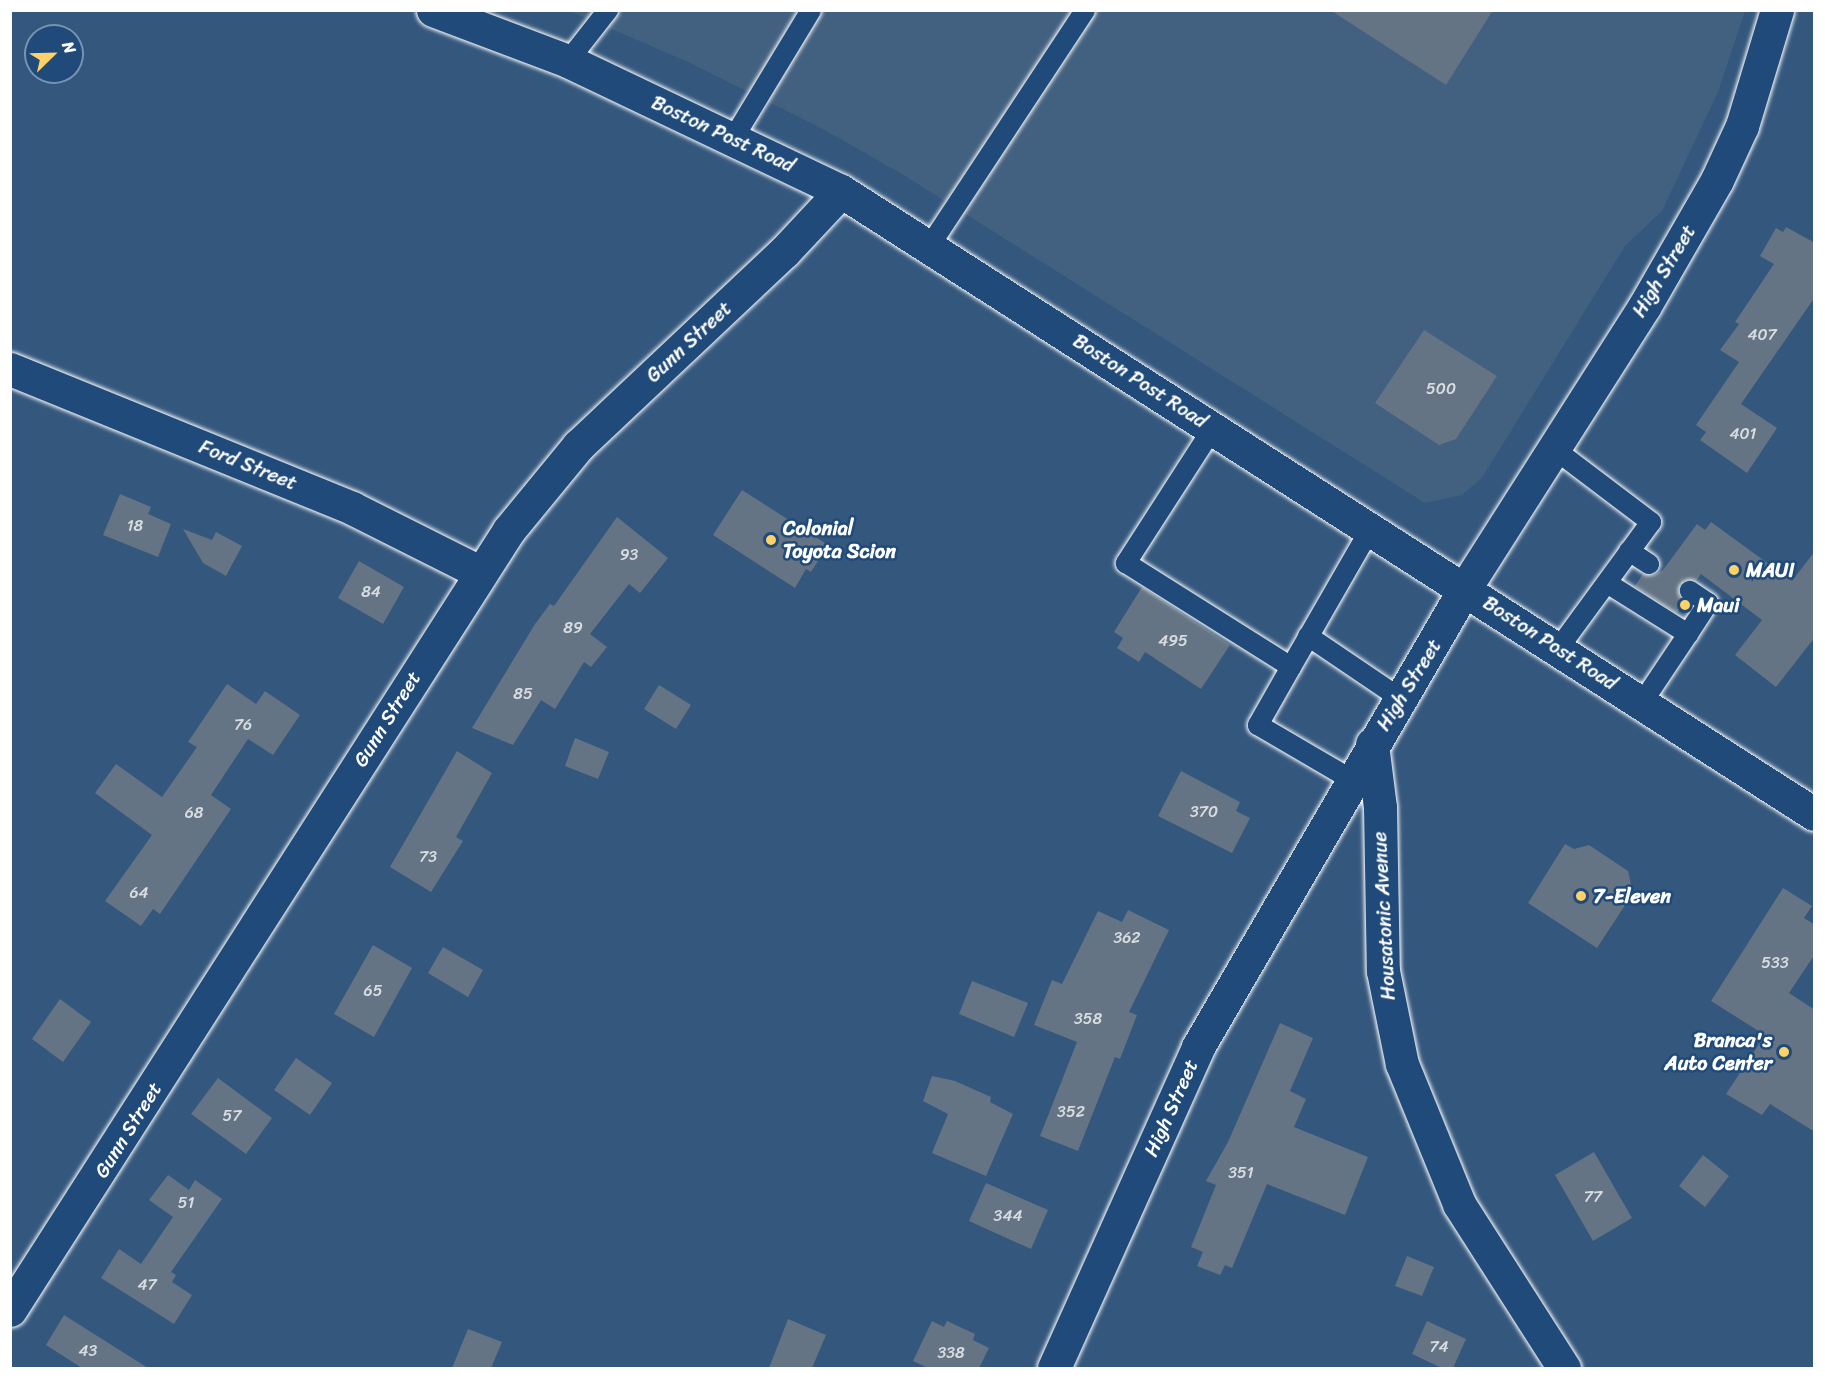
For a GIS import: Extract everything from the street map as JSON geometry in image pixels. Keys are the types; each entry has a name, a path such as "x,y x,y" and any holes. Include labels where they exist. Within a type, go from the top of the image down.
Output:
{"main road":[{"name":"Boston Post Road","path":"433,10 568,61 841,190 1815,814"},
{"name":"High Street","path":"1054,1368 1198,1047 1372,744 1401,699 1465,588 1644,307 1717,180 1742,126 1777,10"},
{"name":"Gunn Street","path":"10,1310 479,572 509,530 578,446 784,252 841,190"},
{"name":"Ford Street","path":"10,369 332,500 439,549 479,572"},
{"name":"Housatonic Avenue","path":"1372,744 1380,807 1383,970 1402,1064 1459,1204 1564,1368"}],"lane":[{"path":"568,61 608,10"},
{"path":"733,139 811,10"},
{"path":"929,247 1084,10"},
{"path":"1213,428 1126,563 1291,667"},
{"path":"1553,448 1651,522 1558,649"},
{"path":"1352,780 1258,725 1371,528"},
{"path":"1629,551 1649,564"},
{"path":"1607,583 1688,634"},
{"path":"1642,703 1708,603 1690,591"},
{"path":"1308,636 1401,699"}],"shaded area":[{"path":"570,11 1745,11 1718,92 1662,211 1625,246 1482,478 1462,495 1425,503 902,174 819,127 688,62"}],"building":[{"path":"1330,10 1493,10 1446,85"},
{"path":"1786,227 1815,243 1815,297 1741,404 1777,428 1747,473 1700,440 1706,432 1696,425 1739,362 1720,350 1739,324 1735,322 1774,264 1760,256 1776,228 1783,232"},
{"path":"1424,330 1497,376 1456,439 1439,445 1375,403"},
{"name":"Colonial Toyota Scion","path":"742,490 828,545 811,572 806,569 795,588 713,535"},
{"path":"120,494 151,507 148,514 171,524 158,557 103,535"},
{"path":"617,517 668,558 640,593 629,584 590,634 607,647 591,667 584,662 555,709 541,700 513,745 472,728 535,624 550,604 554,606"},
{"path":"1711,522 1792,581 1815,551 1815,637 1776,687 1735,655 1762,620 1701,574 1696,581 1685,580 1680,585 1679,596 1684,601 1677,613 1635,586 1643,574 1654,575 1663,570 1697,524 1705,530"},
{"path":"183,529 212,540 216,532 242,546 226,576 203,563"},
{"path":"359,561 404,587 383,624 338,598"},
{"path":"1142,587 1230,645 1201,689 1145,652 1139,662 1117,648 1123,638 1114,632"},
{"path":"227,684 256,704 265,691 300,715 273,755 248,739 211,795 231,809 160,914 153,909 141,926 105,901 152,835 95,793 116,764 162,797 197,747 188,742"},
{"path":"659,685 691,705 676,729 644,709"},
{"path":"575,738 609,752 598,779 565,766"},
{"path":"457,751 492,773 456,837 463,841 431,892 390,867"},
{"path":"1181,771 1240,802 1236,811 1250,818 1232,853 1158,816"},
{"name":"7-Eleven","path":"1565,844 1574,849 1589,845 1628,871 1633,893 1597,948 1528,903"},
{"path":"1783,888 1812,906 1804,918 1815,925 1815,954 1789,993 1815,1010 1815,1132 1770,1104 1762,1115 1726,1094 1765,1035 1711,1001"},
{"path":"1128,910 1169,930 1129,1012 1137,1015 1120,1059 1115,1057 1078,1151 1040,1136 1077,1042 1034,1025 1052,980 1062,984 1098,911 1122,922"},
{"path":"373,945 412,968 374,1037 334,1014"},
{"path":"443,947 483,970 468,997 428,973"},
{"path":"972,981 1028,1003 1014,1037 959,1014"},
{"path":"60,999 91,1022 63,1062 32,1039"},
{"path":"1280,1023 1313,1038 1290,1091 1306,1099 1294,1127 1368,1157 1345,1215 1267,1184 1232,1268 1225,1265 1220,1275 1197,1266 1203,1252 1191,1247 1216,1185 1206,1181 1228,1142"},
{"path":"296,1058 332,1083 310,1115 274,1090"},
{"path":"932,1076 955,1081 991,1097 990,1102 1013,1114 986,1176 932,1153 948,1114 923,1101"},
{"path":"218,1078 272,1118 246,1154 191,1114"},
{"path":"1594,1152 1632,1218 1593,1241 1555,1175"},
{"path":"1703,1155 1729,1176 1705,1207 1679,1186"},
{"path":"168,1175 189,1190 195,1180 222,1199 171,1272 176,1275 172,1282 192,1295 174,1324 101,1278 119,1249 141,1264 173,1217 149,1200"},
{"path":"986,1183 1048,1210 1031,1249 969,1221"},
{"path":"1407,1256 1434,1267 1422,1296 1395,1286"},
{"path":"64,1315 148,1368 82,1368 46,1345"},
{"path":"788,1319 826,1335 812,1368 769,1368"},
{"path":"932,1321 944,1327 947,1321 975,1334 973,1340 989,1348 979,1368 928,1368 913,1361"},
{"path":"1427,1321 1466,1339 1453,1368 1442,1368 1412,1354"},
{"path":"468,1329 502,1342 491,1368 452,1368"}],"place":[{"name":"Colonial Toyota Scion","path":"771,540"},
{"name":"MAUI","path":"1734,570"},
{"name":"Maui","path":"1685,605"},
{"name":"7-Eleven","path":"1581,896"},
{"name":"Branca's Auto Center","path":"1784,1052"}]}
